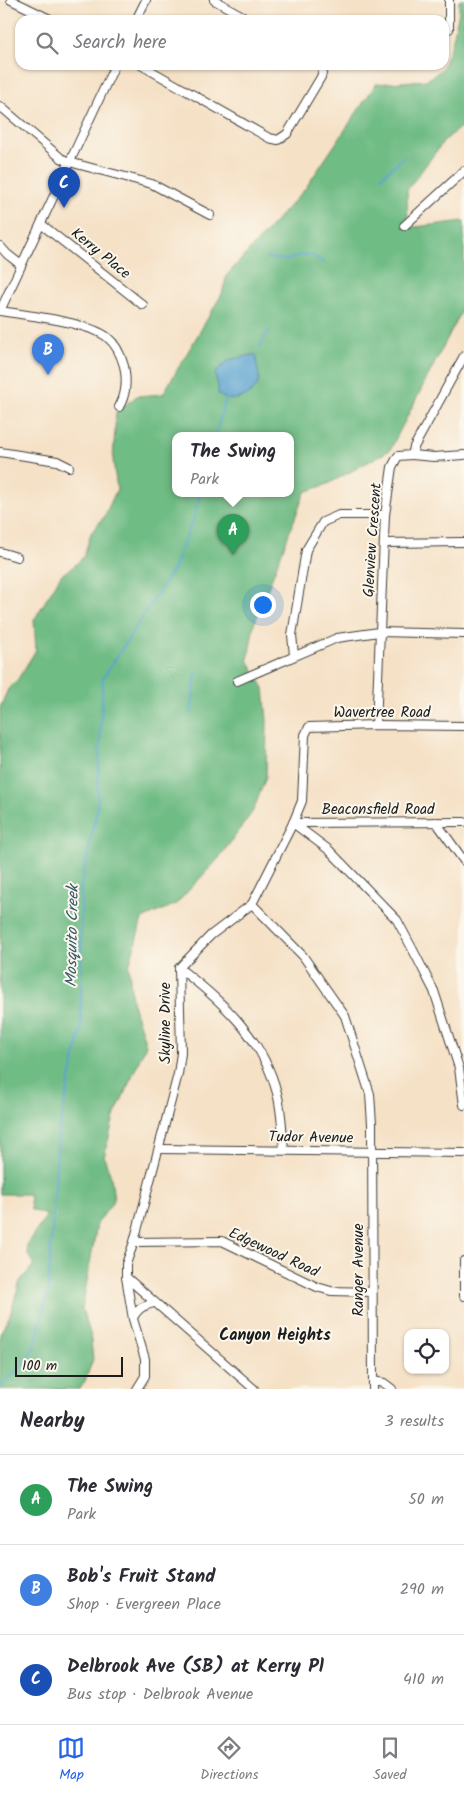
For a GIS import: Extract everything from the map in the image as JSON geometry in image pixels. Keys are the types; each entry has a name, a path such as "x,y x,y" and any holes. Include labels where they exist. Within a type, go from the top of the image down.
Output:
{"street":[{"path":"11,0 42,15"},
{"path":"138,15 146,0"},
{"path":"214,0 241,15"},
{"path":"449,0 449,29"},
{"path":"113,70 0,311 76,324 100,332 109,338 117,349 125,368 126,383 119,407"},
{"path":"150,70 269,138 278,140 287,134 321,77 323,70"},
{"path":"0,106 61,158 152,184 210,215"},
{"path":"404,226 464,171"},
{"name":"Kerry Place","path":"41,224 144,305"},
{"path":"0,246 6,254 21,265"},
{"path":"464,356 414,447 412,455 434,457 464,455"},
{"path":"0,452 57,461 69,467"},
{"name":"Glenview Crescent","path":"376,725 385,515 392,468 398,456 412,455"},
{"path":"294,655 292,636 306,550 323,522 339,515 385,515"},
{"path":"385,543 464,542"},
{"path":"0,552 17,557"},
{"path":"238,681 294,655 337,638 379,632 464,634"},
{"name":"Wavertree Road","path":"305,734 309,727 376,725 464,726"},
{"name":"Skyline Drive","path":"137,1389 145,1376 145,1359 133,1319 126,1277 126,1264 134,1242 178,1074 181,1052 179,968 211,935 252,904 293,823 302,801 305,734"},
{"path":"436,822 464,862"},
{"name":"Beaconsfield Road","path":"293,823 464,822"},
{"path":"293,823 329,850 397,920 434,991 459,1068 464,1106"},
{"name":"Ranger Avenue","path":"252,904 303,956 345,1016 370,1094 372,1124 373,1385"},
{"path":"179,968 219,1001 253,1038 269,1068 278,1094 284,1150"},
{"name":"Tudor Avenue","path":"158,1149 464,1153"},
{"name":"Edgewood Road","path":"134,1242 222,1241 316,1287 331,1291 372,1292"},
{"path":"464,1262 464,1296"},
{"path":"126,1277 254,1389"},
{"path":"133,1319 137,1310 154,1303"},
{"path":"373,1385 384,1383 392,1389"}],"green space":[{"path":"459,0 464,0 464,124 444,141 407,190 408,228 464,221 464,306 390,450 328,484 305,492 254,624 248,660 264,688 267,721 266,777 253,811 219,858 176,904 142,919 129,966 132,1001 146,1045 114,1117 104,1157 111,1177 114,1200 97,1224 82,1309 90,1333 93,1359 85,1381 80,1389 0,1389 0,1334 10,1315 20,1281 34,1265 28,1255 27,1245 47,1215 31,1210 29,1194 0,1194 0,708 8,689 18,679 36,650 34,620 61,575 84,556 91,533 104,517 117,489 113,460 116,412 137,396 163,394 222,294 227,275 305,189 376,84 427,80 441,70 449,70 449,51 459,12"}],"water":[{"path":"255,354 257,356 259,380 253,391 242,398 235,399 223,398 218,394 216,372 229,360"}],"waterway":[{"path":"381,177 404,157"},
{"path":"267,258 287,260 300,255 312,255 324,263"},
{"name":"Mosquito Creek","path":"259,347 269,331"},
{"name":"Mosquito Creek","path":"216,432 227,398"},
{"name":"Mosquito Creek","path":"0,1387 24,1364 35,1345 48,1292 58,1135 81,1029 81,884 97,809 103,678 174,568 194,517 199,497"},
{"path":"191,714 196,673"}],"place":[{"name":"Delbrook Ave (SB) at Kerry Pl","path":"64,208"},
{"name":"Bob's Fruit Stand","path":"48,375"},
{"name":"The Swing","path":"233,555"}],"district":[{"name":"Canyon Heights","path":"275,1334"}]}
